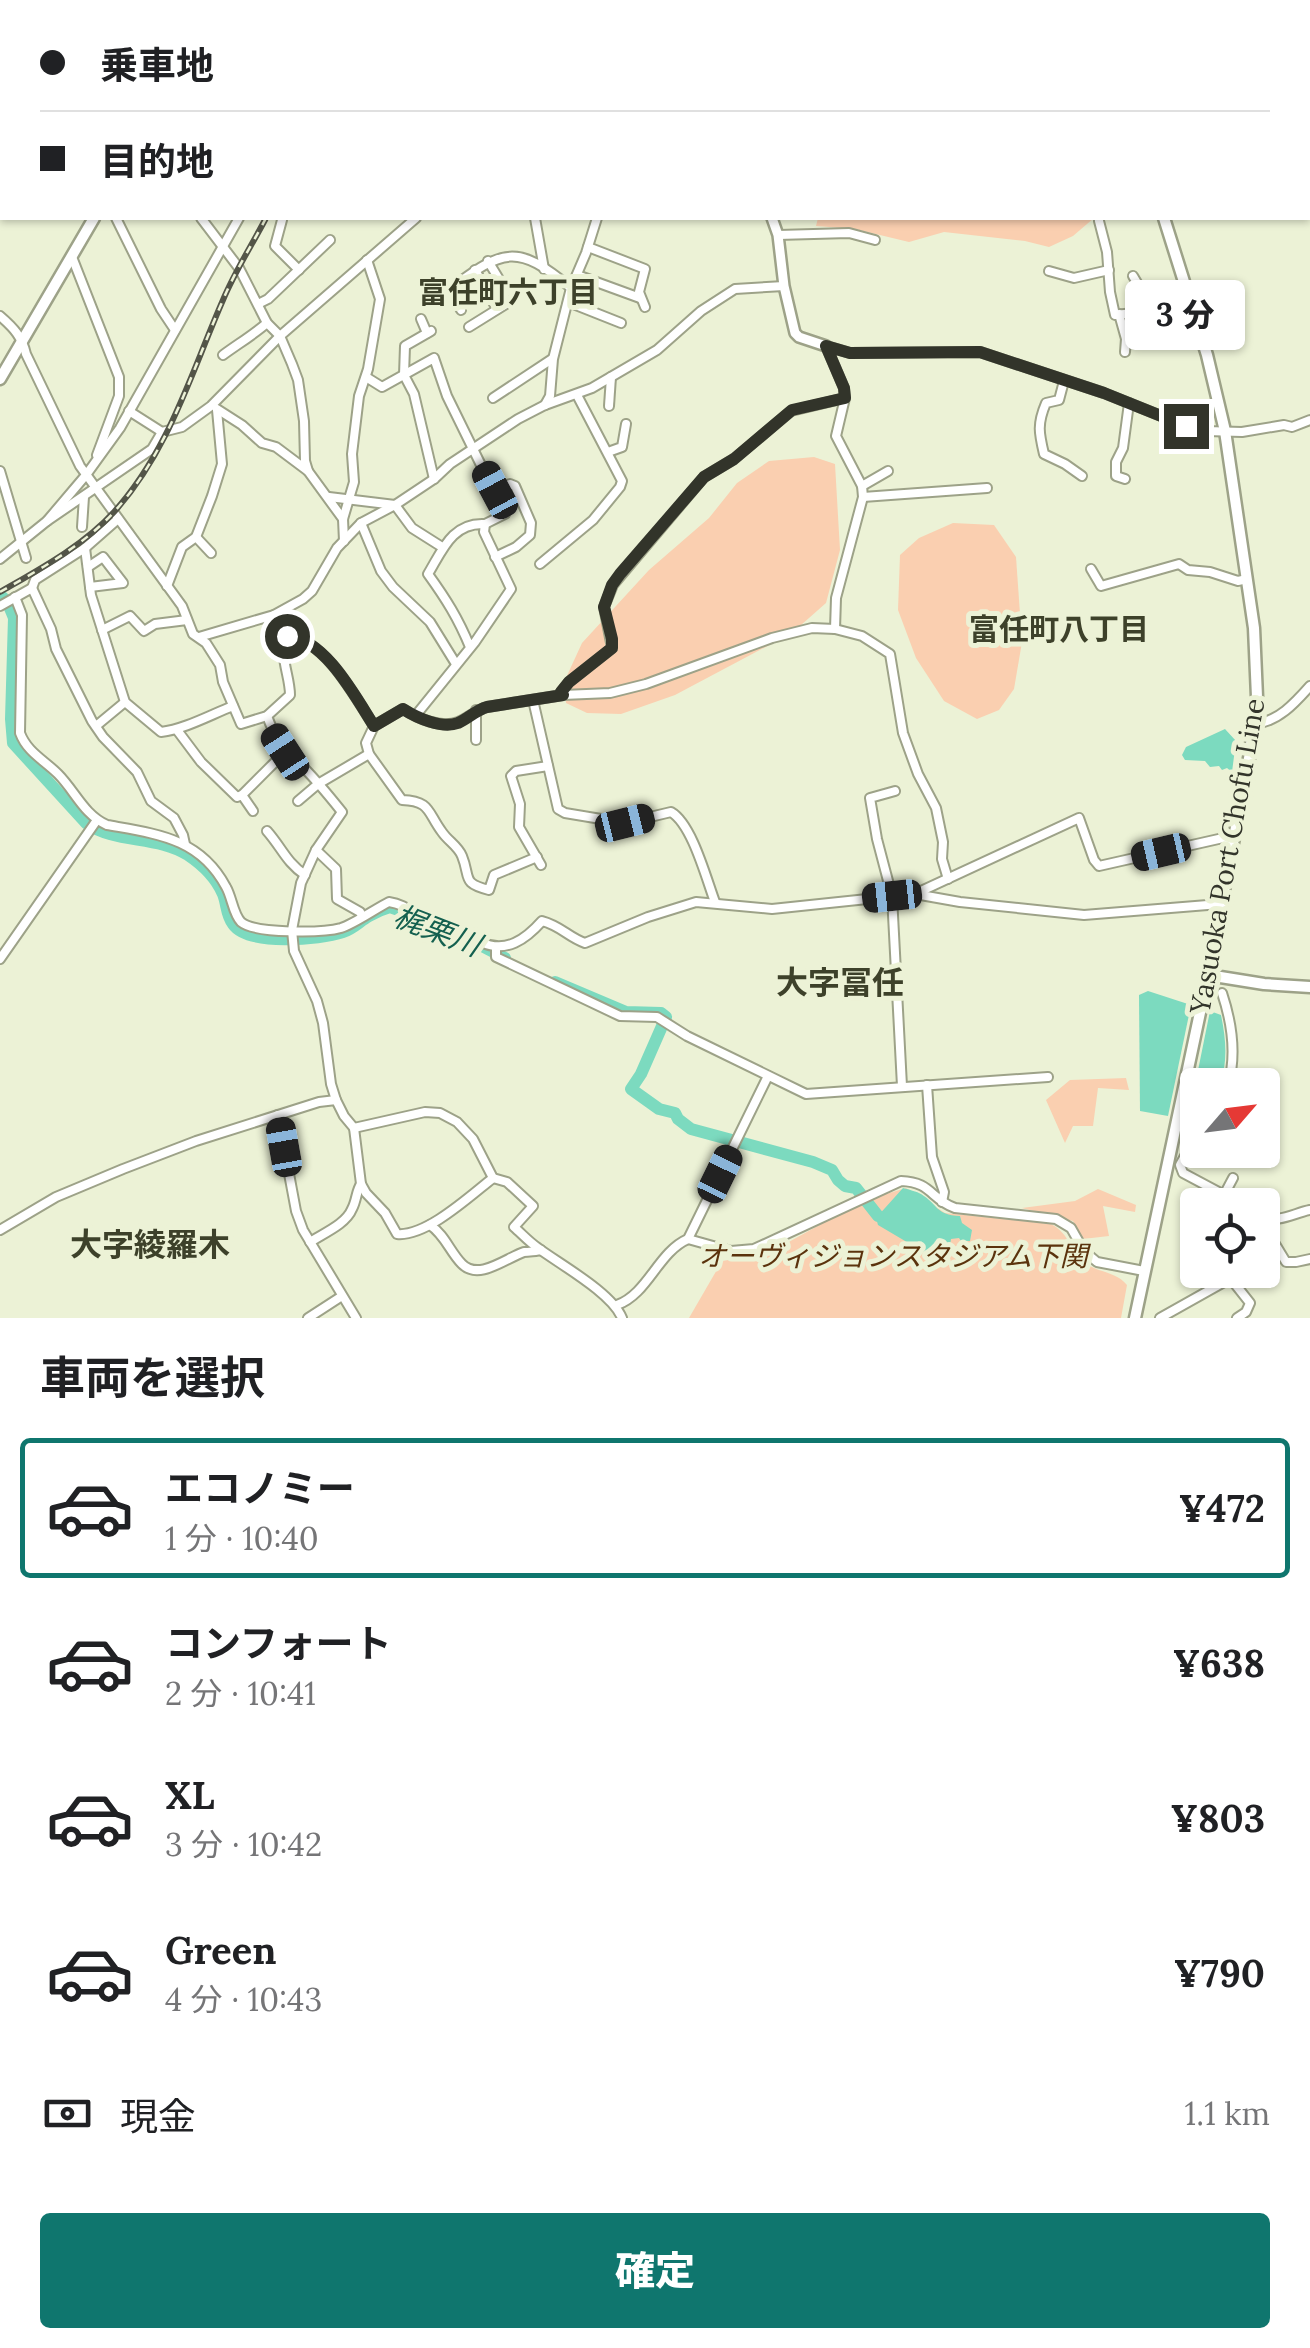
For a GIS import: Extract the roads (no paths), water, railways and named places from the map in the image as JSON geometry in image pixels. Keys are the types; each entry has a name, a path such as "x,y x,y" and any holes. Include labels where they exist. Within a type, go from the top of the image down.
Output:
{"main road":[{"path":"0,379 93,220"},
{"name":"Yasuoka Port Chofu Line","path":"1135,1318 1208,974 1254,724 1256,660 1225,430 1165,220"},
{"path":"1208,974 1264,984 1310,986"}],"street":[{"path":"117,220 175,330"},
{"path":"203,220 239,268 267,323 280,336 298,380 308,471"},
{"path":"48,522 97,460 129,411 238,220"},
{"path":"282,220 275,246 298,270"},
{"path":"129,411 162,432 182,427 214,408 280,336 410,220"},
{"path":"535,220 544,269"},
{"path":"545,405 571,288 596,220"},
{"path":"773,220 798,337 850,353 980,352 1206,431 1292,427 1310,420"},
{"path":"1099,222 1115,314 1134,312 1187,289"},
{"path":"778,235 849,233 875,240"},
{"path":"258,304 268,300 330,240"},
{"path":"588,247 645,270 640,298 645,308"},
{"path":"461,310 450,289 488,261 512,254 522,256 571,288"},
{"path":"72,256 119,378 119,396 97,460"},
{"path":"344,541 343,519 354,482 352,454 360,396 380,299 367,260"},
{"path":"488,261 502,284"},
{"path":"474,270 497,310"},
{"path":"1049,271 1074,278 1108,270"},
{"path":"576,275 640,298"},
{"path":"1133,276 1149,304"},
{"path":"199,638 274,615 303,600 337,548 361,523 395,505 450,464 545,405 592,388 657,350 701,311 735,290 784,286"},
{"path":"469,327 514,298"},
{"path":"568,302 621,324"},
{"path":"1120,314 1125,352"},
{"path":"0,316 22,340 86,475 182,606 193,634 220,665 241,724 266,716 290,695 283,656 287,636"},
{"path":"421,318 429,332 405,346 404,374 414,394 434,479"},
{"path":"223,355 267,323"},
{"path":"826,346 844,388 836,436 862,486 863,497 836,598 835,629"},
{"path":"366,377 382,387 434,358 447,396 505,514 484,524 470,525 448,540 428,574 447,598 470,646"},
{"path":"493,398 553,358"},
{"path":"609,406 611,377"},
{"path":"1064,380 1059,400 1046,403 1039,430 1044,454 1082,476"},
{"path":"540,564 593,520 622,481 576,395"},
{"path":"563,695 561,692 569,682 612,648 604,602 620,574 704,477 734,459 792,410 845,398"},
{"path":"1124,479 1116,476 1116,462 1123,448 1129,402"},
{"path":"214,408 308,471 343,519"},
{"path":"167,586 182,548 196,537 222,464 214,408"},
{"path":"608,452 622,446 626,424"},
{"path":"0,559 84,495 152,450 162,432"},
{"path":"0,470 26,558"},
{"path":"862,486 888,472"},
{"path":"495,490 515,486 531,523 530,535 495,556"},
{"path":"863,497 987,488"},
{"path":"82,527 84,495"},
{"path":"212,496 220,507"},
{"path":"328,497 395,505 412,528 442,547"},
{"path":"0,606 32,588 35,580 85,548 118,519"},
{"path":"361,523 381,571 430,622 456,664"},
{"path":"416,715 510,589 484,524"},
{"path":"196,537 210,553"},
{"path":"85,548 90,587 125,702 161,732 177,730 233,706"},
{"path":"88,567 103,557 123,583 90,587"},
{"path":"1091,569 1101,586 1180,564 1188,570 1238,581 1247,579"},
{"path":"32,588 56,649 96,726 137,772 151,801 174,818 184,844"},
{"path":"14,598 23,627 19,686 22,739 56,772 96,821 161,836 200,854 218,873 237,916 249,926 274,931 339,928 395,902 430,923 454,927 496,946 521,941 542,921 556,924 585,943 688,903 772,909 915,894 1084,915 1220,904"},
{"path":"274,615 287,636"},
{"path":"102,630 130,616 144,630 154,624 187,620"},
{"path":"548,766 516,771 512,776 520,804 519,827 539,861 494,875 489,890 474,886 467,879 462,856 454,843 443,834 426,806 416,799 402,800 366,744 374,726 403,709 435,723 457,723 476,710 646,684 800,630 835,629 862,636 890,654 902,733 936,808 948,879"},
{"path":"287,636 300,637 331,663 374,726"},
{"path":"348,686 360,680"},
{"path":"1254,724 1270,722 1310,686"},
{"path":"533,700 558,808 564,814 625,823 670,812 677,814 696,849 715,902"},
{"path":"96,726 125,702"},
{"path":"476,710 476,740"},
{"path":"266,716 285,752 342,812 316,850 305,875 292,931 294,952 324,1023 336,1100 354,1128 366,1193 396,1234 403,1236 430,1225 493,1178"},
{"path":"177,730 201,762 237,797 285,752"},
{"path":"298,801 318,784 369,754"},
{"path":"895,790 870,798 892,896 902,1086"},
{"path":"242,795 253,810"},
{"path":"915,894 1078,818 1099,866 1223,838 1232,841"},
{"path":"0,958 96,821"},
{"path":"267,831 292,866 305,875"},
{"path":"316,850 336,869 337,899 362,916"},
{"path":"496,946 496,957 514,966 620,1016 662,1019 687,1036 806,1094 1048,1077"},
{"path":"1222,994 1233,1046 1232,1068"},
{"path":"617,1305 628,1300 677,1244 688,1239 768,1076"},
{"path":"927,1085 932,1156 944,1192 942,1202"},
{"path":"0,1230 56,1197 124,1168 278,1114 336,1100"},
{"path":"354,1128 425,1112 440,1113 457,1122 473,1139 493,1178 507,1182 532,1206 514,1227 617,1305 622,1318"},
{"path":"278,1114 296,1211 356,1318"},
{"path":"1175,1130 1180,1131"},
{"path":"1181,1168 1183,1173 1211,1188"},
{"path":"1228,1188 1233,1178"},
{"path":"688,1239 731,1251 754,1249 901,1181 920,1183 955,1208 1056,1219 1070,1228 1089,1257 1097,1262 1144,1272"},
{"path":"310,1242 344,1220 362,1184"},
{"path":"1280,1219 1310,1210"},
{"path":"430,1225 464,1266 472,1270 541,1250"},
{"path":"1280,1250 1286,1262 1310,1259"},
{"path":"1160,1318 1210,1288"},
{"path":"1237,1318 1250,1303 1238,1288"},
{"path":"308,1318 342,1296"}],"water":[{"path":"1225,729 1236,741 1232,772 1210,767 1205,761 1185,760 1182,755 1186,747"},
{"path":"1148,991 1191,1005 1168,1116 1140,1111 1139,995"},
{"path":"1210,1011 1221,1015 1224,1068 1198,1068"},
{"path":"903,1188 921,1194 946,1214 960,1216 962,1223 972,1230 970,1241 951,1239 944,1264 878,1225 876,1218"}],"waterway":[{"name":"梶栗川","path":"0,595 14,618 13,743 86,823 110,834 163,845 188,855 217,883 233,924 253,936 302,939 332,935 390,907 410,914 426,926 453,931 505,958"},
{"name":"梶栗川","path":"555,982 626,1012 661,1013 666,1017 631,1089 659,1109 675,1113 691,1129 832,1170 845,1186 856,1188 878,1216"}],"railway":[{"path":"0,592 89,536 133,488 164,437 228,289 265,220"}],"district":[{"name":"富任町六丁目","path":"508,293"},
{"name":"富任町八丁目","path":"1059,630"},
{"name":"大字冨任","path":"840,983"},
{"name":"大字綾羅木","path":"150,1245"}],"park label":[{"name":"オーヴィジョンスタジアム下関","path":"893,1256"}]}
